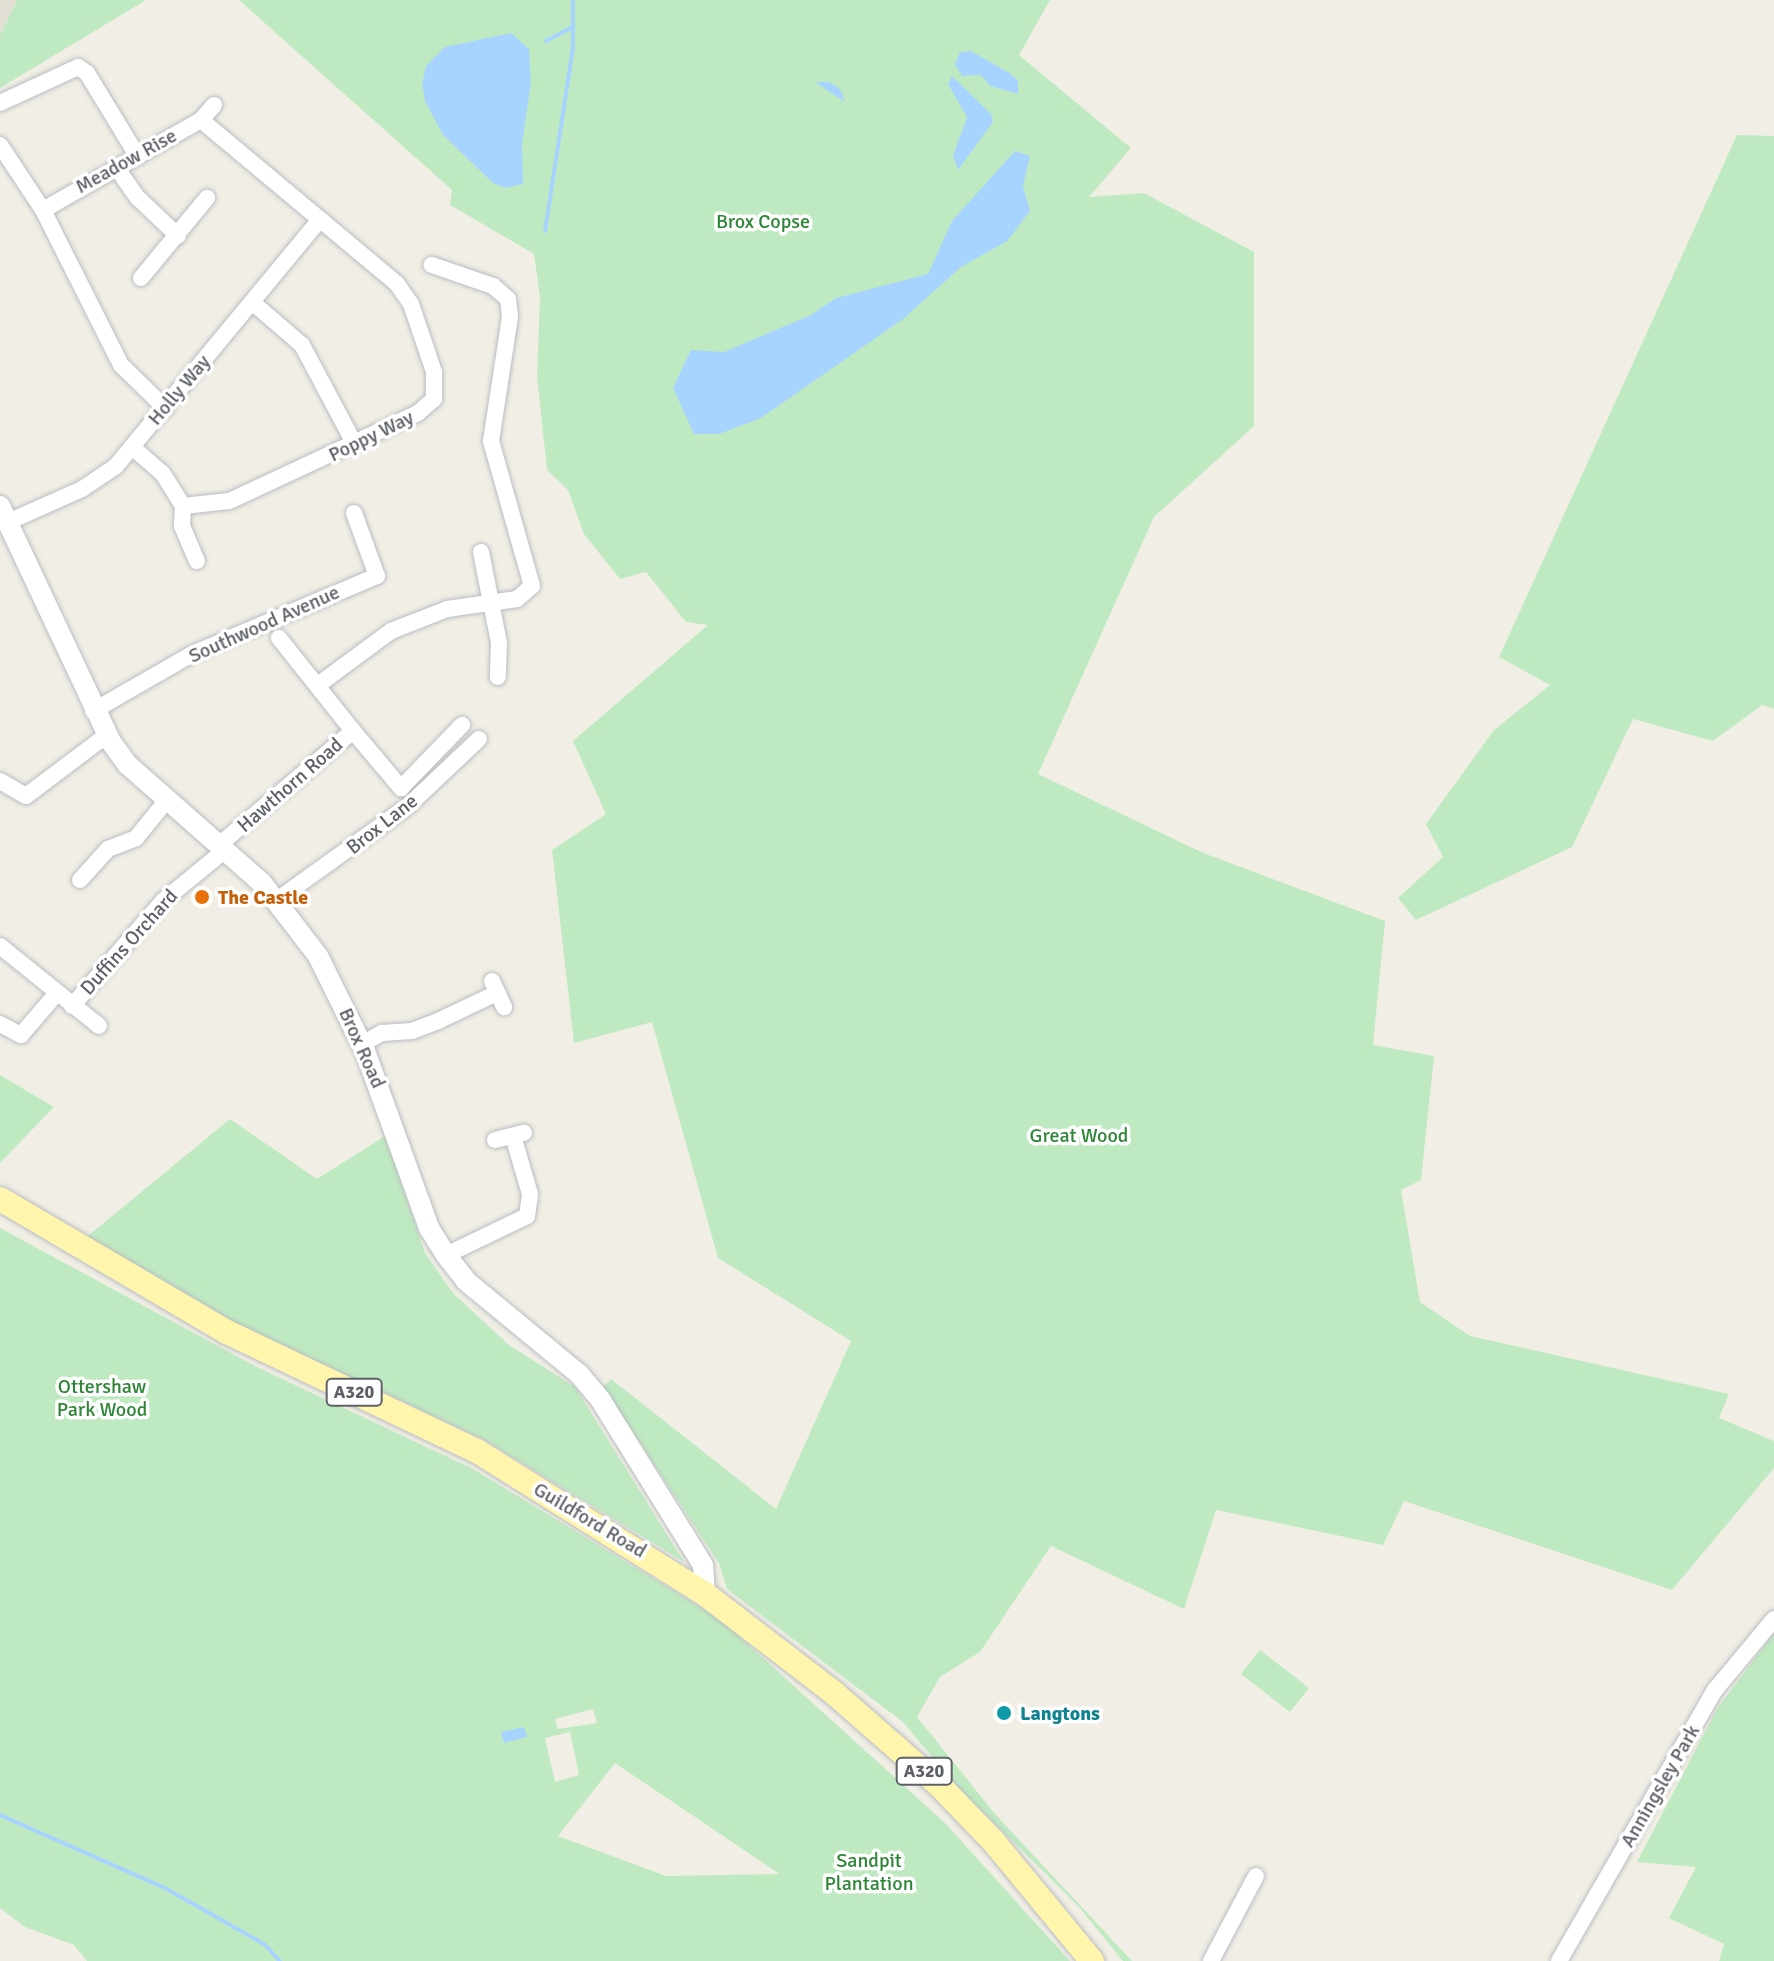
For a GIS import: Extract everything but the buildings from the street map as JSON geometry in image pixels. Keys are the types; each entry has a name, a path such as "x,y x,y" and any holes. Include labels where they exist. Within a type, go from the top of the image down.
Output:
{"main road":[{"name":"Guildford Road","path":"0,1199 227,1332 477,1451 705,1594 834,1693 938,1784 993,1841 1092,1961"}],"street":[{"path":"0,103 78,67 87,73 138,157"},
{"path":"201,120 214,105"},
{"name":"Meadow Rise","path":"43,210 201,120 320,219"},
{"path":"0,145 43,210 121,365 165,408"},
{"path":"116,167 138,198 178,236"},
{"path":"141,278 207,198"},
{"name":"Holly Way","path":"4,514 94,481 132,447 320,219"},
{"name":"Poppy Way","path":"183,506 229,501 418,413 438,390 404,294 320,219"},
{"path":"318,685 391,631 447,609 490,600 517,599 532,586 491,441 510,307 504,293 493,286 432,265"},
{"path":"252,302 302,345 354,443"},
{"path":"132,447 162,473 183,506 182,526 197,561"},
{"name":"Southwood Avenue","path":"93,711 192,654 377,576 354,513"},
{"name":"Brox Road","path":"4,514 93,711 107,735 128,765 277,900 318,956 362,1044 429,1228 473,1288 579,1374 600,1399 703,1565 705,1594"},
{"path":"481,552 490,600 498,677"},
{"name":"Hawthorn Road","path":"222,847 353,731 279,638"},
{"path":"353,731 401,788 462,725"},
{"path":"0,781 26,796 107,735"},
{"name":"Brox Lane","path":"277,900 407,807 479,739"},
{"path":"80,880 108,849 136,838 167,800"},
{"name":"Duffins Orchard","path":"72,1006 163,901 222,847"},
{"name":"Duffins Orchard","path":"0,946 99,1026"},
{"name":"Duffins Orchard","path":"0,1024 21,1035 57,993"},
{"path":"362,1044 391,1031 412,1031 498,994"},
{"path":"446,1255 527,1216 530,1194 518,1134 495,1140"},
{"name":"Anningsley Park","path":"1559,1961 1715,1690 1774,1619"},
{"path":"1211,1961 1256,1876"}],"shaded area":[{"path":"0,0 17,0 0,35"}],"green space":[{"path":"17,0 146,0 0,88 0,35"},
{"path":"239,0 1050,0 1019,55 1131,148 1089,197 1144,193 1254,252 1254,426 1154,517 1038,774 1201,852 1385,921 1373,1045 1434,1056 1421,1180 1401,1190 1420,1302 1470,1336 1729,1394 1719,1418 1774,1441 1774,1468 1672,1590 1404,1501 1383,1545 1216,1510 1184,1609 1051,1546 980,1652 940,1677 917,1717 996,1815 1132,1961 1123,1961 1079,1907 953,1782 903,1722 727,1589 719,1563 603,1387 611,1379 776,1509 851,1341 718,1258 652,1022 574,1043 552,850 606,814 573,741 708,625 686,622 646,572 620,579 584,534 568,490 547,470 537,376 540,297 534,254 450,205 452,190"},
{"path":"1737,135 1774,136 1774,709 1762,705 1713,741 1633,719 1572,847 1416,920 1398,898 1443,857 1426,824 1494,730 1550,685 1499,657"},
{"path":"0,1075 54,1107 0,1163"},
{"path":"230,1119 317,1179 385,1136 425,1253 453,1293 509,1345 575,1387 684,1562 483,1439 185,1300 83,1240"},
{"path":"0,1228 255,1366 473,1469 720,1619 945,1823 1070,1961 87,1961 74,1945 25,1927 0,1908","holes":["593,1709 597,1723 558,1729 555,1719","570,1732 579,1775 555,1782 545,1738","615,1763 779,1874 666,1876 558,1836"]},
{"path":"1774,1633 1774,1961 1719,1961 1724,1944 1669,1918 1696,1867 1637,1862 1717,1709"},
{"path":"1260,1650 1309,1688 1290,1712 1241,1674"}],"water":[{"path":"511,33 529,49 531,82 522,144 523,184 506,188 493,183 443,135 425,101 422,84 426,66 445,47"},
{"path":"971,51 1011,74 1018,81 1018,94 990,86 981,75 962,76 955,64 960,52"},
{"path":"952,76 991,114 993,122 958,170 953,156 967,117 948,84"},
{"path":"815,82 829,82 840,89 845,102"},
{"path":"1015,151 1030,156 1023,186 1030,211 1007,241 961,267 903,319 761,418 719,434 694,434 673,388 691,350 724,352 811,315 836,298 928,274 952,221"},
{"path":"524,1727 527,1737 504,1743 501,1732"}],"waterway":[{"path":"545,231 573,48 573,0"},
{"path":"546,41 572,27"},
{"path":"0,1815 165,1888 264,1944 280,1961"}],"place":[{"name":"The Castle","path":"202,897"},
{"name":"Langtons","path":"1004,1713"}],"park label":[{"name":"Brox Copse","path":"763,221"},
{"name":"Great Wood","path":"1079,1135"},
{"name":"Ottershaw Park Wood","path":"102,1398"},
{"name":"Sandpit Plantation","path":"869,1872"}]}
